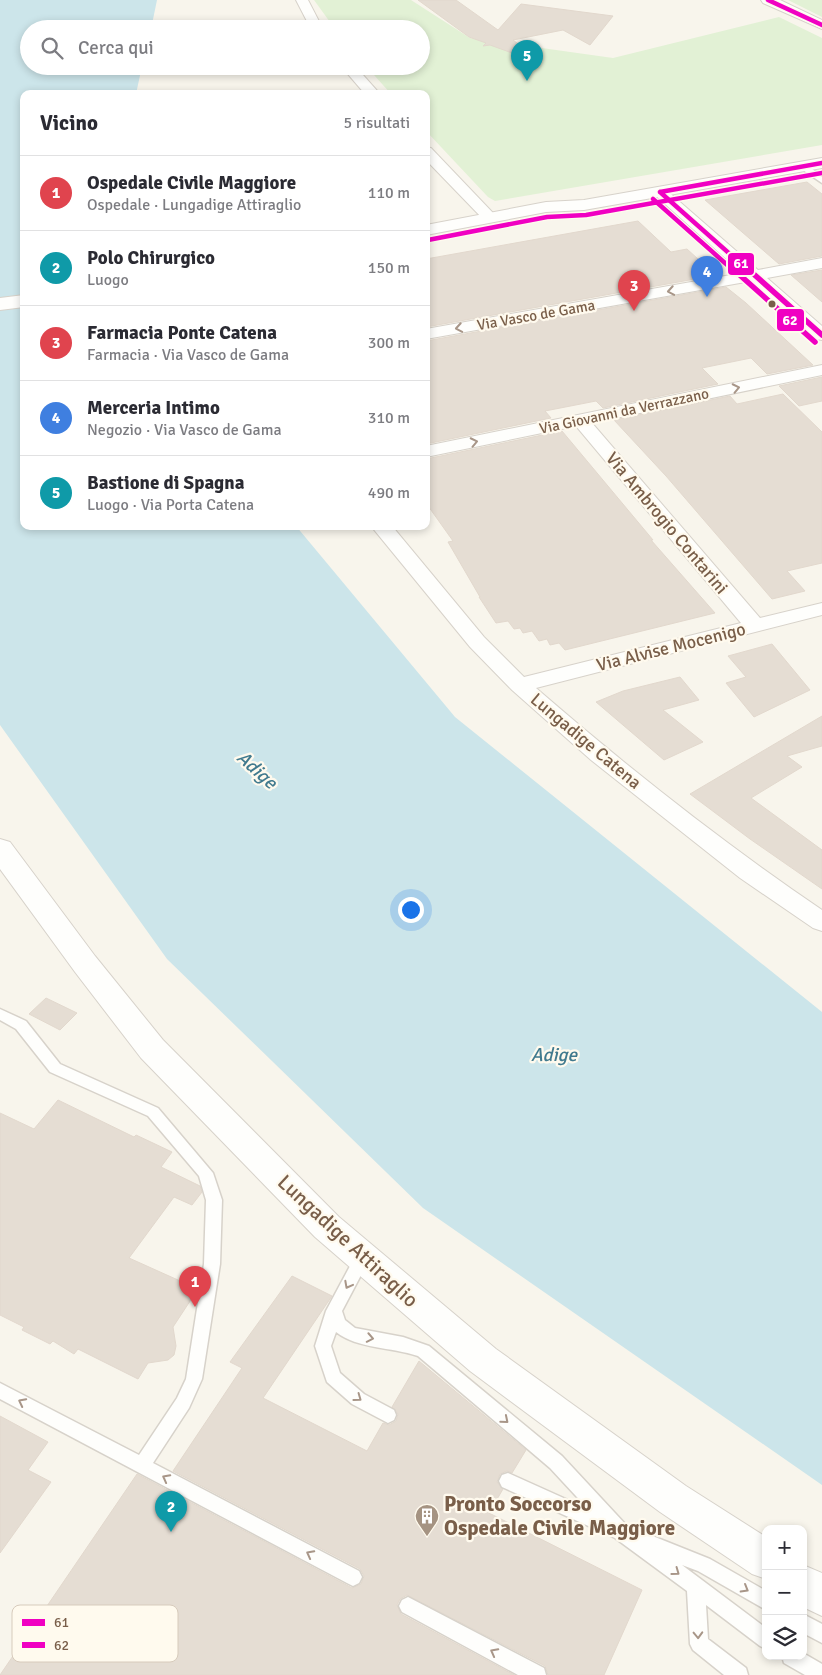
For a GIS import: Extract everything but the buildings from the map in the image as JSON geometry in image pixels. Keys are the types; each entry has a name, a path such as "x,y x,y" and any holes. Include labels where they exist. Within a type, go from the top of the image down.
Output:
{"street":[{"path":"302,0 312,20"},
{"path":"768,0 822,25"},
{"path":"355,75 369,90"},
{"path":"430,155 489,217"},
{"path":"430,229 546,207 584,205 822,162"},
{"path":"660,192 822,336"},
{"path":"430,236 555,215 584,205"},
{"name":"Via Vasco de Gama","path":"430,333 822,263"},
{"path":"0,304 20,302"},
{"name":"Via Giovanni da Verrazzano","path":"430,451 822,370"},
{"name":"Via Ambrogio Contarini","path":"580,420 754,625"},
{"name":"Lungadige Catena","path":"384,530 476,642 520,685 599,755 688,825 749,872 822,922"},
{"name":"Via Alvise Mocenigo","path":"520,685 822,609"},
{"name":"Lungadige Attiraglio","path":"0,849 85,964 152,1048 320,1220 483,1360 673,1499 762,1557"},
{"path":"807,1587 822,1596"}],"lane":[{"path":"803,166 822,181"},
{"path":"0,1014 21,1025 55,1068 153,1112 206,1173 214,1200 212,1264 194,1379 183,1403 142,1465"},
{"path":"362,1258 334,1312 323,1346 333,1377 358,1399 388,1415"},
{"path":"334,1312 338,1324 351,1334 403,1344 423,1351 556,1462 622,1533 696,1586 762,1638"},
{"path":"0,1391 353,1577"},
{"path":"508,1481 622,1533 704,1565 762,1599"},
{"path":"696,1586 699,1644 739,1675"},
{"path":"408,1606 537,1675"},
{"path":"807,1625 822,1634"},
{"path":"798,1660 822,1675"}],"green space":[{"path":"314,0 411,0 470,38 613,58 779,17 822,38 822,145 495,201 488,197 430,135 430,90 387,90 374,75 430,75 430,20 328,20"},
{"path":"788,0 822,0 822,17"}],"water":[{"name":"Adige","path":"0,0 157,0 153,20 20,20 20,75 140,75 137,90 20,90 20,530 299,530 455,717 822,1012 822,1485 423,1208 167,959 0,725"}],"transit line":[{"name":"61","path":"768,0 822,25"},
{"name":"61","path":"660,192 822,163"},
{"name":"62","path":"430,240 547,217 586,215 822,173"},
{"name":"61","path":"660,192 822,335"},
{"name":"62","path":"653,199 815,342"}],"place":[{"name":"Bastione di Spagna","path":"527,81"},
{"name":"Merceria Intimo","path":"707,297"},
{"name":"Farmacia Ponte Catena","path":"634,311"},
{"name":"Ospedale Civile Maggiore","path":"195,1307"},
{"name":"Polo Chirurgico","path":"171,1532"},
{"name":"Pronto Soccorso Ospedale Civile Maggiore","path":"427,1537"}]}
